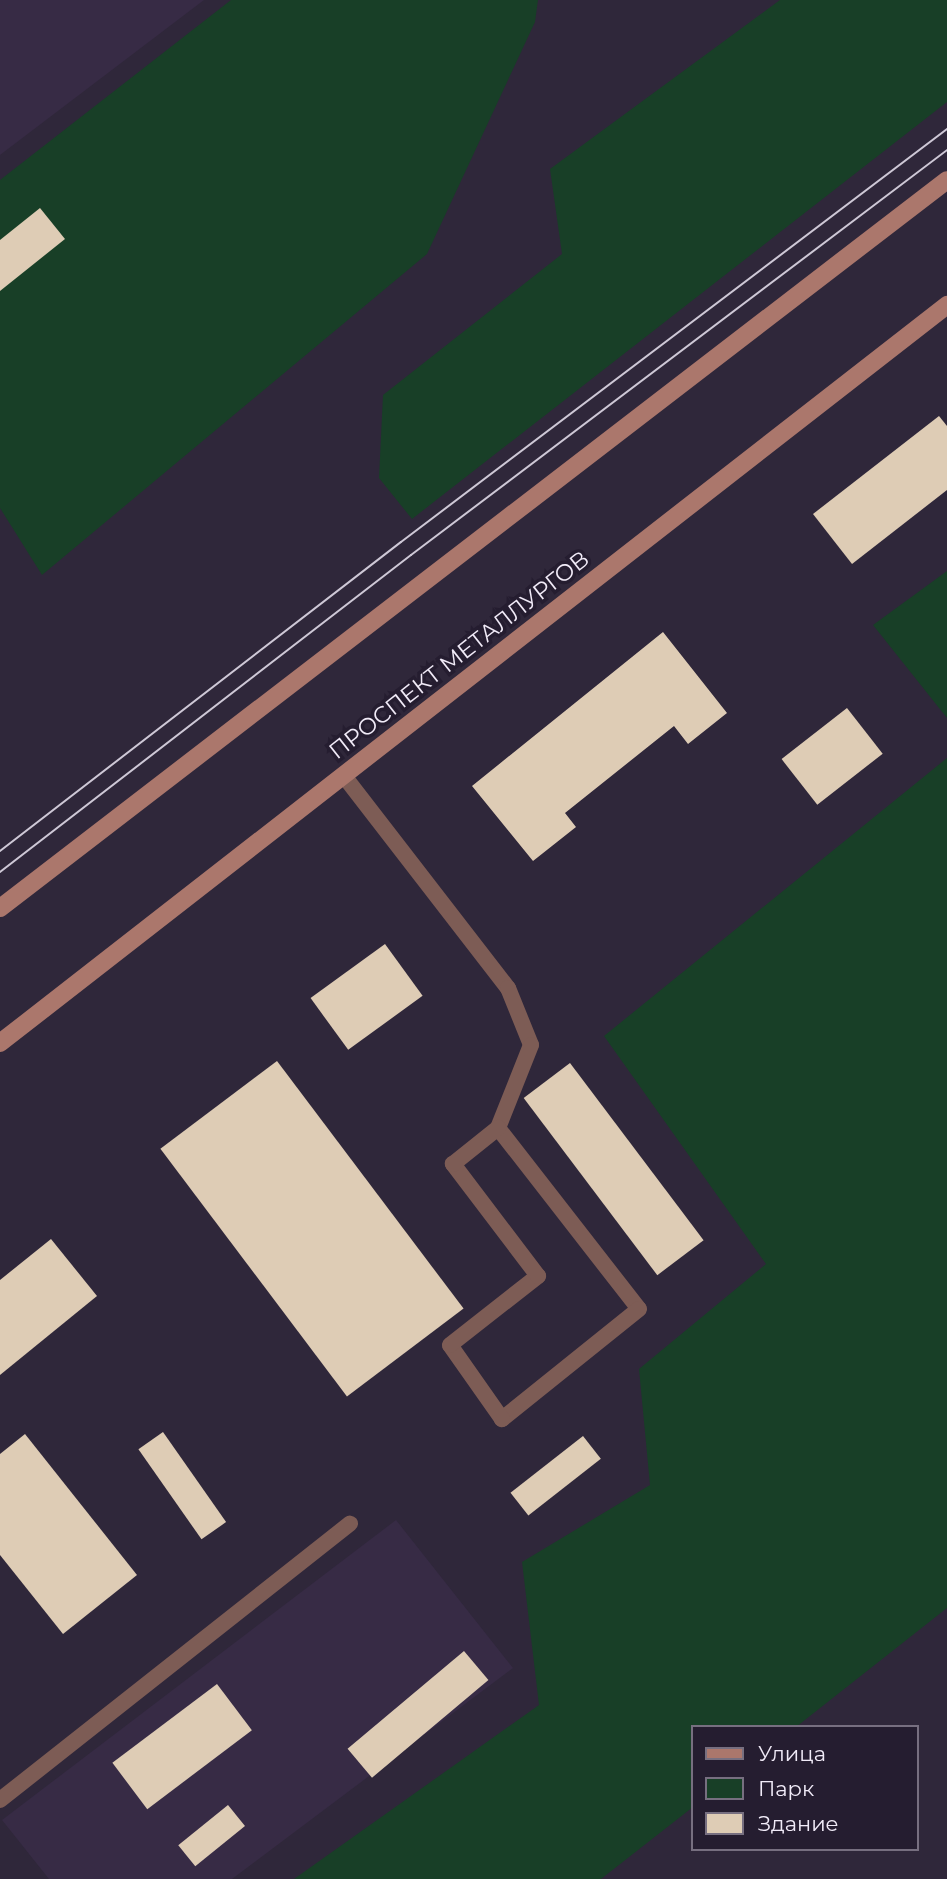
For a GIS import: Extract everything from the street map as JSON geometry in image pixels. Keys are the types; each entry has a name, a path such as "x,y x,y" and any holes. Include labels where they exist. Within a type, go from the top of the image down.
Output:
{"street":[{"path":"0,908 947,180"},
{"name":"ПРОСПЕКТ МЕТАЛЛУРГОВ","path":"0,1043 947,304"}],"lane":[{"path":"344,776 509,988 531,1045 498,1128 453,1164 538,1276 450,1345 502,1419 639,1309 498,1128"},
{"path":"0,1800 350,1524"}],"shaded area":[{"path":"0,0 204,0 0,155"},
{"path":"396,1520 513,1668 232,1879 49,1879 2,1820"}],"green space":[{"path":"231,0 538,0 535,22 427,254 42,575 0,508 0,180"},
{"path":"780,0 947,0 947,102 412,519 379,478 383,395 562,254 550,169"},
{"path":"947,571 947,718 873,625"},
{"path":"947,758 947,1608 799,1725 692,1725 692,1808 601,1879 294,1879 539,1705 522,1562 650,1485 639,1369 766,1264 604,1036"}],"building":[{"path":"40,208 65,239 0,291 0,240"},
{"path":"939,416 947,426 947,490 852,564 813,514"},
{"path":"663,632 727,713 688,744 674,726 565,813 576,827 533,861 472,786"},
{"path":"847,708 883,754 817,805 782,759"},
{"path":"385,944 423,996 348,1050 311,998"},
{"path":"277,1061 464,1309 347,1396 160,1149"},
{"path":"570,1063 704,1240 657,1275 524,1098"},
{"path":"51,1239 97,1296 0,1375 0,1280"},
{"path":"163,1432 226,1522 202,1539 138,1449"},
{"path":"25,1434 137,1575 63,1634 0,1555 0,1454"},
{"path":"583,1436 601,1459 528,1515 511,1493"},
{"path":"464,1651 488,1680 372,1778 348,1749"},
{"path":"217,1684 252,1730 147,1809 112,1763"},
{"path":"228,1805 245,1826 195,1866 178,1845"}],"tram line":[{"path":"0,851 401,542 947,129"},
{"path":"0,872 411,555 947,150"}]}
